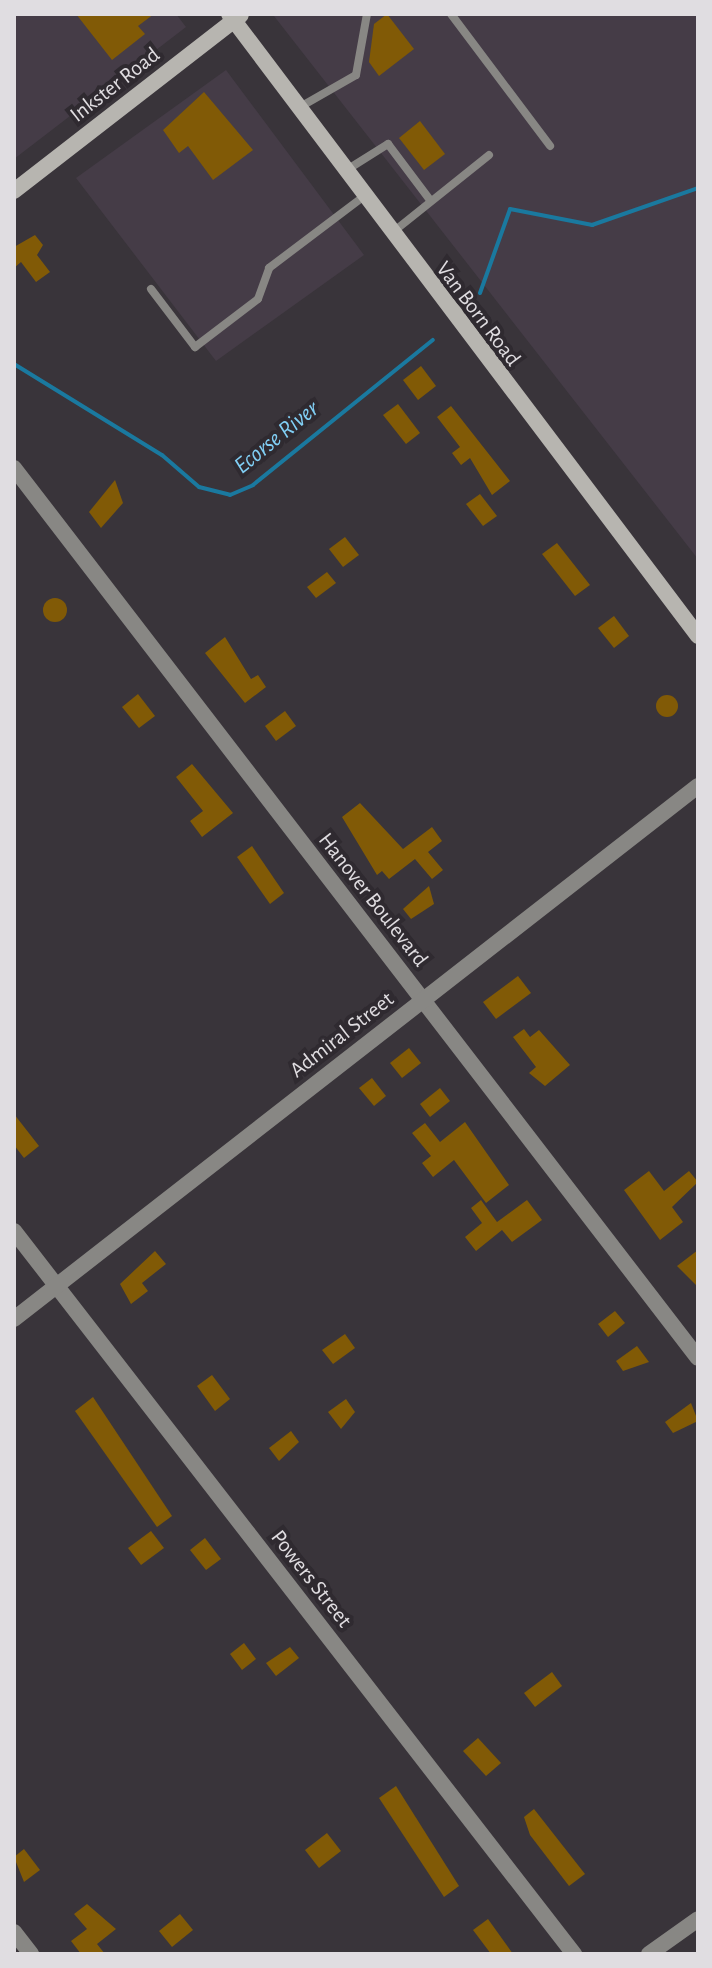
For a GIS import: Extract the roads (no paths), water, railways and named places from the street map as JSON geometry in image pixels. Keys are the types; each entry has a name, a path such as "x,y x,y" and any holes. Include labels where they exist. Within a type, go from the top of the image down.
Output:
{"main road":[{"name":"Van Born Road","path":"235,16 390,234 698,636"},
{"name":"Inkster Road","path":"14,191 235,16"}],"street":[{"name":"Hanover Boulevard","path":"14,468 698,1358"},
{"name":"Admiral Street","path":"14,1319 698,786"},
{"name":"Powers Street","path":"14,1231 574,1954"},
{"path":"649,1954 698,1919"},
{"path":"14,1932 31,1954"}],"lane":[{"path":"300,107 356,75 367,14"},
{"path":"451,14 550,146"},
{"path":"344,172 388,144 430,200"},
{"path":"390,234 489,155"},
{"path":"151,289 195,347 258,299 269,268 363,197"}],"waterway":[{"name":"Ecorse River","path":"480,293 510,209 592,225 698,188"},
{"name":"Ecorse River","path":"14,364 162,455 199,487 230,495 253,485 433,340"}]}
